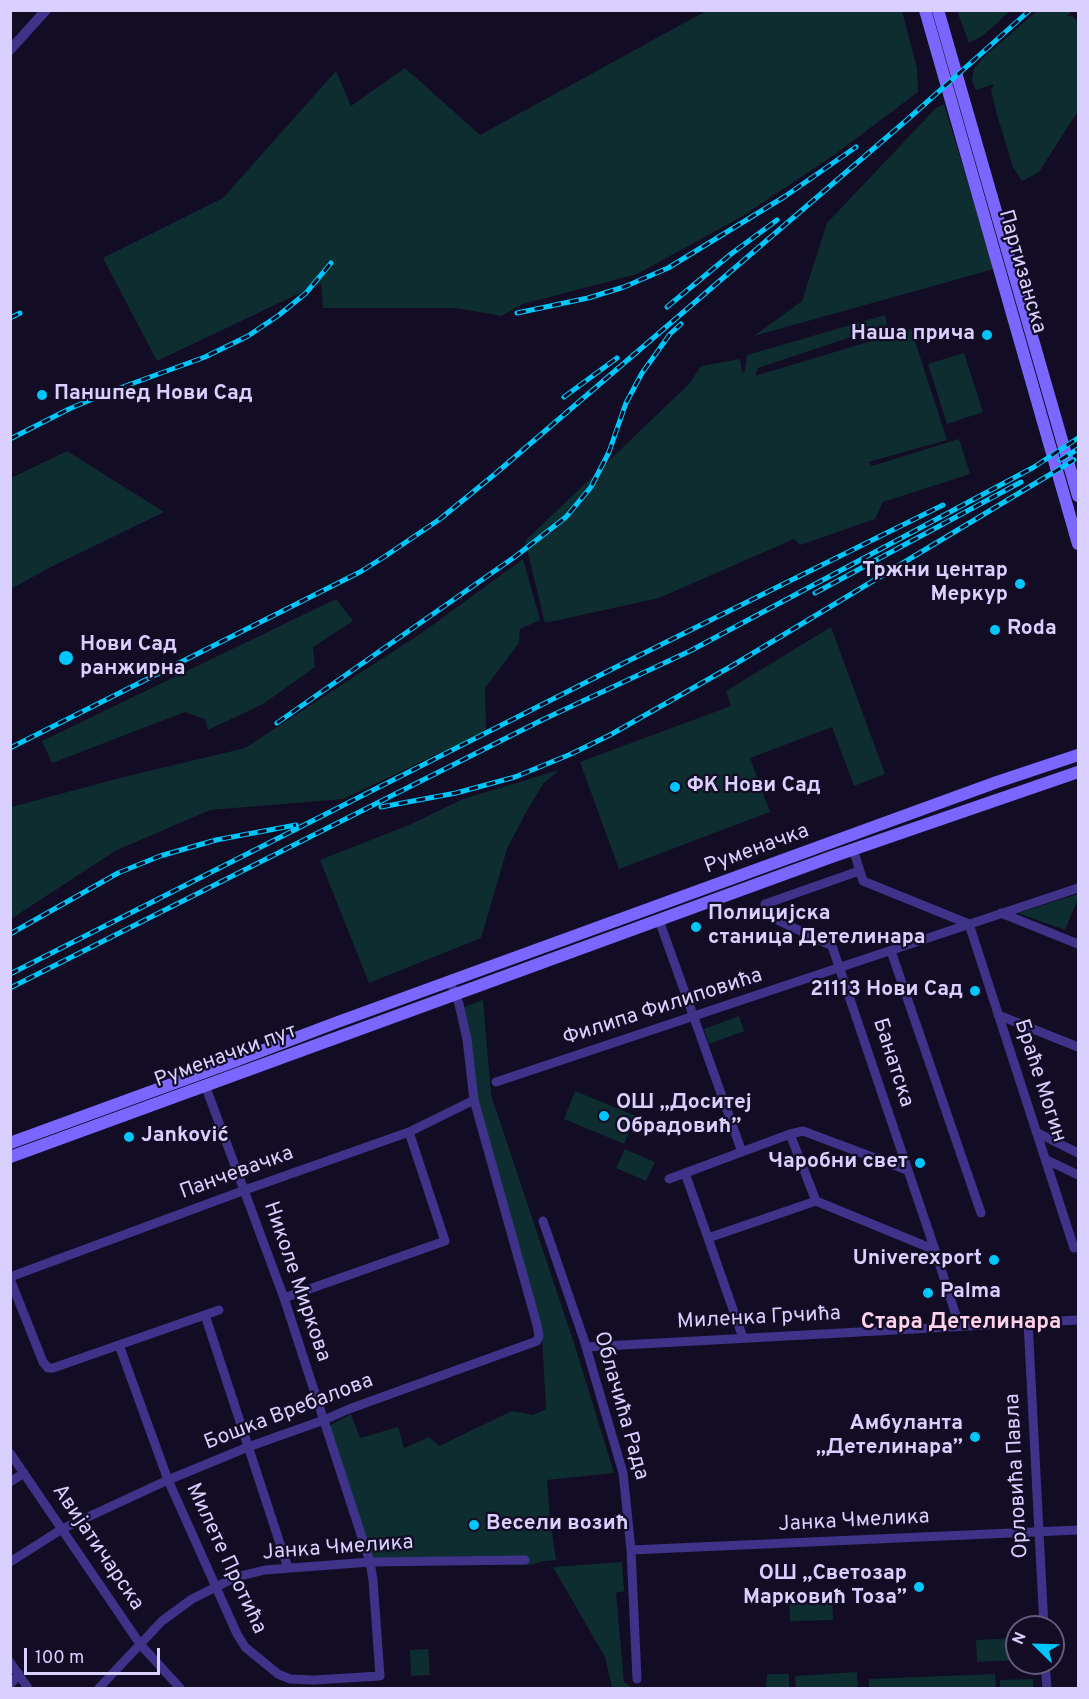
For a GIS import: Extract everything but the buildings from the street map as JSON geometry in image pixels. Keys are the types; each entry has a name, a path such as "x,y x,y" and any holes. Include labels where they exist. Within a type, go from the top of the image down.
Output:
{"main road":[{"name":"Партизанска","path":"925,10 1078,544"},
{"name":"Партизанска","path":"938,10 1078,496"},
{"name":"Руменачка","path":"450,981 997,782 1078,755"},
{"name":"Руменачка","path":"455,995 853,849 1078,772"},
{"name":"Руменачки пут","path":"10,1143 450,981"},
{"name":"Руменачки пут","path":"10,1157 455,995"}],"street":[{"path":"10,50 46,10"},
{"path":"853,849 863,881 969,924"},
{"path":"841,968 832,945 770,916 765,904 859,871"},
{"name":"Филипа Филиповића","path":"496,1082 1078,888"},
{"path":"1000,913 1078,944"},
{"path":"659,920 742,1152"},
{"name":"Браће Могин","path":"969,924 1074,1248"},
{"path":"891,951 981,1214"},
{"name":"Банатска","path":"841,968 959,1325"},
{"path":"450,981 467,1039 474,1100"},
{"path":"998,1015 1078,1047"},
{"name":"Николе Миркова","path":"206,1085 284,1298 370,1562"},
{"name":"Панчевачка","path":"10,1278 245,1190 409,1132 474,1100"},
{"name":"Бошка Вребалова","path":"10,1562 62,1529 168,1480 349,1409 534,1344 538,1336 537,1325 474,1100"},
{"path":"669,1179 803,1131 907,1170"},
{"path":"284,1298 445,1241 409,1132"},
{"path":"1036,1132 1078,1153"},
{"path":"790,1134 816,1201"},
{"path":"1045,1159 1078,1175"},
{"path":"685,1173 743,1338"},
{"path":"708,1238 816,1201 936,1250"},
{"name":"Облачића Рада","path":"543,1221 586,1347 624,1473 631,1550 637,1679"},
{"path":"10,1278 43,1362 48,1368 219,1310"},
{"path":"205,1315 288,1568"},
{"name":"Миленка Грчића","path":"586,1347 1078,1320"},
{"name":"Орловића Павла","path":"1028,1322 1043,1615"},
{"name":"Милете Протића","path":"118,1345 168,1480 237,1634 245,1647 278,1674 290,1679 380,1676 370,1562"},
{"name":"Авијатичарска","path":"10,1453 140,1644 180,1689"},
{"path":"10,1482 24,1473"},
{"name":"Јанка Чмелика","path":"631,1550 1078,1530"},
{"name":"Јанка Чмелика","path":"99,1689 162,1621 192,1599 215,1586 254,1572 370,1562 525,1560"},
{"path":"10,1662 28,1689"},
{"path":"10,1685 19,1674"}],"green space":[{"path":"957,10 1010,11 985,34 969,43"},
{"path":"706,11 902,11 917,68 918,92 834,155 741,217 637,274 523,304 501,316 456,308 323,308 321,283 157,361 103,258 223,198 336,71 351,106 405,68 480,135"},
{"path":"1037,11 1072,11 1067,16 1072,16 1078,22 1078,111 1039,172 1022,181 1013,167 997,115 991,90 994,84 976,90 972,81 974,68 985,56"},
{"path":"944,104 994,269 754,336 802,301 827,223 936,108"},
{"path":"885,315 887,325 758,368 755,376 911,329 947,440 868,462 872,466 959,439 970,474 883,502 875,519 800,545 794,539 659,598 545,623 525,541 689,384 701,366 740,359 742,373 745,371 747,355"},
{"path":"964,353 983,412 947,424 928,364"},
{"path":"67,451 164,512 11,589 11,478"},
{"path":"523,559 540,620 520,629 519,643 485,688 486,731 343,799 210,810 115,851 11,919 11,807 245,748 423,632"},
{"path":"336,599 353,621 313,647 315,667 263,704 208,730 205,719 185,712 52,763 42,741"},
{"name":"ФК Нови Сад","path":"831,627 885,774 854,786 832,727 750,758 770,812 619,869 580,762 731,706 726,691"},
{"path":"559,770 543,784 507,849 481,938 369,983 320,860 409,825 463,799"},
{"path":"1078,894 1065,930 1018,913"},
{"path":"483,1000 491,1095 575,1346 614,1473 547,1480 556,1560 529,1565 370,1562 327,1427 351,1414 360,1438 398,1427 404,1448 429,1437 439,1446 512,1411 533,1415 546,1409 542,1336 474,1100 464,1007"},
{"path":"739,1016 744,1031 709,1044 704,1029"},
{"path":"575,1091 636,1116 624,1144 564,1119"},
{"path":"625,1149 655,1162 646,1181 616,1168"},
{"path":"622,1562 624,1591 616,1593 624,1682 631,1687 649,1688 612,1688 605,1657 553,1567"},
{"path":"789,1591 832,1591 833,1620 790,1621"},
{"path":"1005,1639 1005,1661 977,1662 976,1640"},
{"path":"428,1649 430,1675 411,1676 410,1650"},
{"path":"857,1672 858,1688 796,1688 795,1676"},
{"path":"767,1674 789,1674 789,1688 766,1688"},
{"path":"995,1674 996,1688 869,1688 869,1679"},
{"path":"1033,1679 1033,1688 1000,1688 1000,1680"}],"railway":[{"path":"10,748 360,572 440,519 908,119 1030,10"},
{"path":"517,313 588,298 624,287 668,268 784,197 856,147"},
{"path":"667,307 731,254 777,220"},
{"path":"10,439 69,409 205,357 248,336 306,293 331,263"},
{"path":"10,318 20,313"},
{"path":"277,723 516,556 566,517 591,487 609,452 626,403 642,373 670,334 681,324"},
{"path":"564,397 617,358"},
{"path":"10,988 542,720 690,651 1034,467 1078,438"},
{"path":"1060,460 1078,449"},
{"path":"381,807 456,793 515,777 610,735 730,667 1074,460"},
{"path":"815,593 1021,482"},
{"path":"10,974 626,662 943,505"},
{"path":"10,934 118,873 160,856 216,840 296,825"}],"place":[{"name":"Наша прича","path":"987,335"},
{"name":"Паншпед Нови Сад","path":"42,395"},
{"name":"Тржни центар Меркур","path":"1020,584"},
{"name":"Roda","path":"995,630"},
{"name":"Нови Сад ранжирна","path":"66,658"},
{"name":"ФК Нови Сад","path":"675,787"},
{"name":"Полицијска станица Детелинара","path":"696,927"},
{"name":"21113 Нови Сад","path":"975,991"},
{"name":"ОШ „Доситеј Обрадовић”","path":"604,1116"},
{"name":"Janković","path":"129,1137"},
{"name":"Чаробни свет","path":"920,1163"},
{"name":"Univerexport","path":"994,1260"},
{"name":"Palma","path":"928,1293"},
{"name":"Амбуланта „Детелинара”","path":"975,1437"},
{"name":"Весели возић","path":"474,1525"},
{"name":"ОШ „Светозар Марковић Тоза”","path":"919,1587"}],"district":[{"name":"Стара Детелинара","path":"961,1324"}]}
